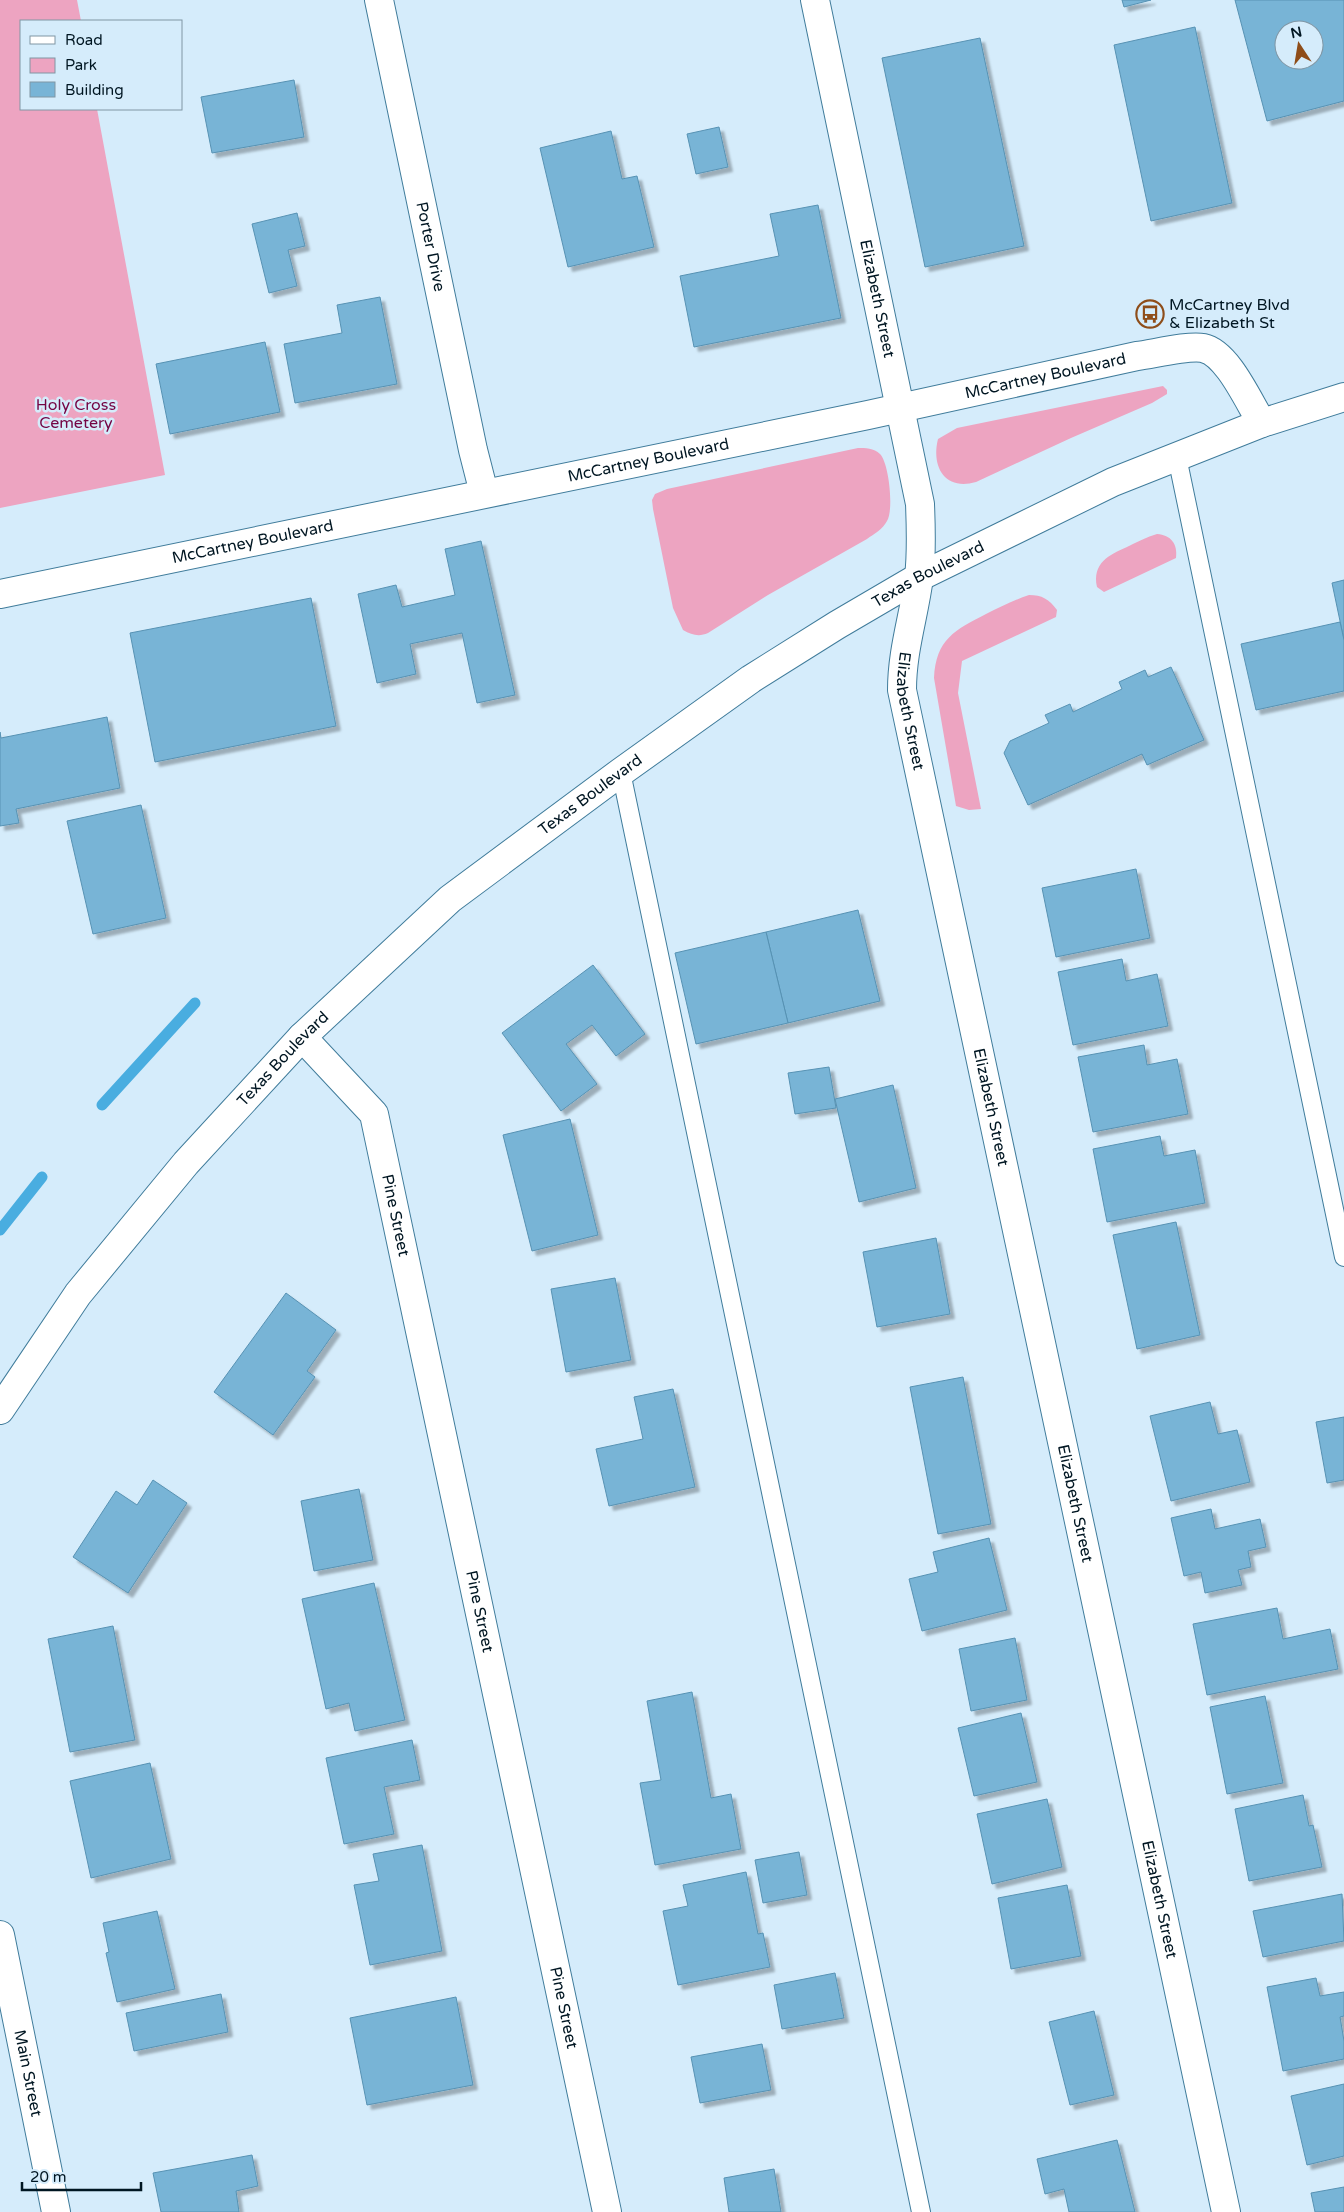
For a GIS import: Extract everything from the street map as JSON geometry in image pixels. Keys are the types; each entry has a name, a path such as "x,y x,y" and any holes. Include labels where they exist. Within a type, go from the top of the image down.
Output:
{"street":[{"name":"Porter Drive","path":"379,0 471,440 484,493"},
{"name":"Elizabeth Street","path":"816,0 920,504 922,538 919,577 903,656 902,690 1226,2212"},
{"name":"McCartney Boulevard","path":"0,594 900,408 1137,356 1203,348 1215,354 1228,367 1262,423"},
{"name":"Texas Boulevard","path":"0,1410 78,1294 186,1163 302,1037 450,899 621,772 751,679 837,625 919,577 1113,482 1262,423 1344,397"},
{"name":"Pine Street","path":"302,1037 374,1114 607,2212"},
{"name":"Main Street","path":"0,1935 56,2212"}],"lane":[{"path":"1177,458 1344,1257"},
{"path":"621,772 921,2212"}],"green space":[{"name":"Holy Cross Cemetery","path":"0,0 77,0 81,20 20,20 20,110 97,110 165,475 0,508"},
{"path":"1163,386 1167,390 1167,394 1152,403 976,482 956,483 949,480 939,467 936,449 938,439 957,428"},
{"path":"858,448 878,452 886,467 890,487 890,507 887,521 883,526 867,539 768,595 708,633 696,635 683,630 673,608 653,509 652,500 655,494 667,489"},
{"path":"1157,534 1170,538 1176,548 1176,558 1104,592 1097,587 1097,572 1103,561 1120,550"},
{"path":"1029,595 1048,600 1057,610 1056,617 962,661 958,693 981,809 969,810 956,806 934,678 939,654 949,637 965,625"}],"building":[{"path":"1122,0 1151,0 1124,7"},
{"path":"1235,0 1344,0 1344,101 1267,121"},
{"path":"1195,27 1232,203 1151,221 1114,45"},
{"path":"980,38 1024,246 925,267 882,58"},
{"path":"294,80 304,137 212,153 201,97"},
{"path":"719,127 728,167 696,174 687,134"},
{"path":"611,131 622,179 637,176 654,247 568,267 540,148"},
{"path":"818,205 841,318 694,347 680,276 779,256 770,214"},
{"path":"297,213 305,246 288,250 297,286 269,293 252,224"},
{"path":"380,297 397,384 295,403 284,344 342,333 337,305"},
{"path":"265,342 280,412 170,434 156,364"},
{"path":"481,541 515,695 477,703 462,633 410,644 416,674 377,683 358,594 396,585 402,607 455,595 445,549"},
{"path":"1344,580 1344,640 1332,583"},
{"path":"311,598 336,726 155,762 130,633"},
{"path":"1340,622 1344,640 1344,691 1256,710 1241,644"},
{"path":"1171,667 1204,740 1147,765 1142,754 1028,805 1004,753 1010,741 1049,723 1045,715 1070,704 1073,712 1122,689 1119,682 1145,670 1148,677"},
{"path":"107,717 120,788 16,809 19,823 0,826 0,732 1,738"},
{"path":"141,805 166,918 93,934 67,821"},
{"path":"1136,869 1150,938 1056,957 1042,888"},
{"path":"858,910 880,1001 788,1023 766,932"},
{"path":"766,932 788,1023 696,1044 675,953"},
{"path":"1122,959 1126,981 1157,974 1168,1026 1073,1045 1058,972"},
{"path":"593,965 645,1034 616,1056 592,1025 566,1044 597,1084 561,1111 502,1033"},
{"path":"1144,1045 1147,1065 1177,1059 1188,1114 1093,1132 1078,1057"},
{"path":"829,1067 836,1108 795,1114 788,1073"},
{"path":"893,1085 916,1188 859,1202 835,1099"},
{"path":"570,1119 598,1235 532,1251 503,1135"},
{"path":"1160,1136 1164,1156 1195,1150 1205,1203 1107,1222 1093,1149"},
{"path":"1176,1222 1200,1335 1137,1349 1113,1235"},
{"path":"936,1238 950,1314 877,1327 863,1252"},
{"path":"615,1278 631,1360 566,1372 551,1289"},
{"path":"286,1293 336,1330 307,1371 315,1377 273,1435 214,1392"},
{"path":"963,1377 991,1524 938,1534 910,1387"},
{"path":"673,1389 695,1487 609,1506 596,1449 643,1439 634,1397"},
{"path":"1210,1402 1218,1434 1237,1430 1250,1482 1171,1501 1150,1416"},
{"path":"1344,1417 1344,1480 1327,1483 1316,1422"},
{"path":"153,1480 187,1503 128,1593 73,1557 116,1491 137,1505"},
{"path":"359,1489 373,1560 314,1571 301,1501"},
{"path":"1211,1509 1215,1529 1260,1519 1266,1547 1248,1551 1251,1567 1238,1570 1242,1585 1205,1593 1201,1572 1184,1576 1171,1518"},
{"path":"989,1538 1007,1610 922,1631 909,1579 938,1572 933,1552"},
{"path":"374,1583 405,1720 355,1731 349,1703 326,1709 302,1599"},
{"path":"1277,1608 1283,1639 1330,1629 1338,1669 1207,1695 1193,1624"},
{"path":"113,1626 135,1740 70,1752 48,1639"},
{"path":"1015,1638 1027,1700 971,1711 959,1649"},
{"path":"692,1692 711,1798 731,1794 741,1849 655,1865 640,1783 661,1780 647,1701"},
{"path":"1265,1696 1283,1783 1227,1794 1210,1707"},
{"path":"1021,1713 1037,1782 974,1796 958,1728"},
{"path":"412,1740 420,1780 384,1787 394,1834 344,1844 326,1758"},
{"path":"150,1763 171,1859 91,1878 70,1781"},
{"path":"1303,1795 1309,1826 1313,1825 1322,1867 1249,1881 1235,1809"},
{"path":"1047,1799 1062,1867 992,1884 977,1814"},
{"path":"422,1845 442,1951 370,1965 354,1885 379,1881 373,1854"},
{"path":"799,1852 807,1895 763,1903 755,1860"},
{"path":"746,1872 758,1934 763,1933 770,1967 678,1985 663,1911 688,1906 683,1885"},
{"path":"1067,1885 1081,1956 1011,1969 998,1898"},
{"path":"1342,1894 1344,1941 1263,1957 1253,1911"},
{"path":"157,1911 175,1989 117,2002 106,1953 109,1952 103,1923"},
{"path":"835,1973 844,2018 782,2029 774,1985"},
{"path":"1316,1978 1320,1996 1344,1992 1344,2016 1340,2017 1344,2041 1344,2059 1283,2071 1267,1987"},
{"path":"221,1994 228,2032 134,2051 126,2013"},
{"path":"456,1997 473,2085 367,2105 350,2018"},
{"path":"1094,2011 1114,2095 1070,2105 1049,2022"},
{"path":"762,2044 771,2090 700,2103 691,2057"},
{"path":"1344,2084 1344,2156 1307,2165 1291,2096"},
{"path":"1117,2140 1135,2212 1069,2212 1064,2189 1045,2194 1037,2159"},
{"path":"252,2155 258,2186 236,2191 239,2212 161,2212 153,2173"},
{"path":"774,2169 781,2212 729,2212 724,2178"},
{"path":"1344,2187 1344,2212 1315,2212 1311,2193"}],"waterway":[{"path":"102,1105 195,1003"},
{"path":"0,1230 42,1177"}],"place":[{"name":"McCartney Blvd & Elizabeth St","path":"1150,314"}]}
